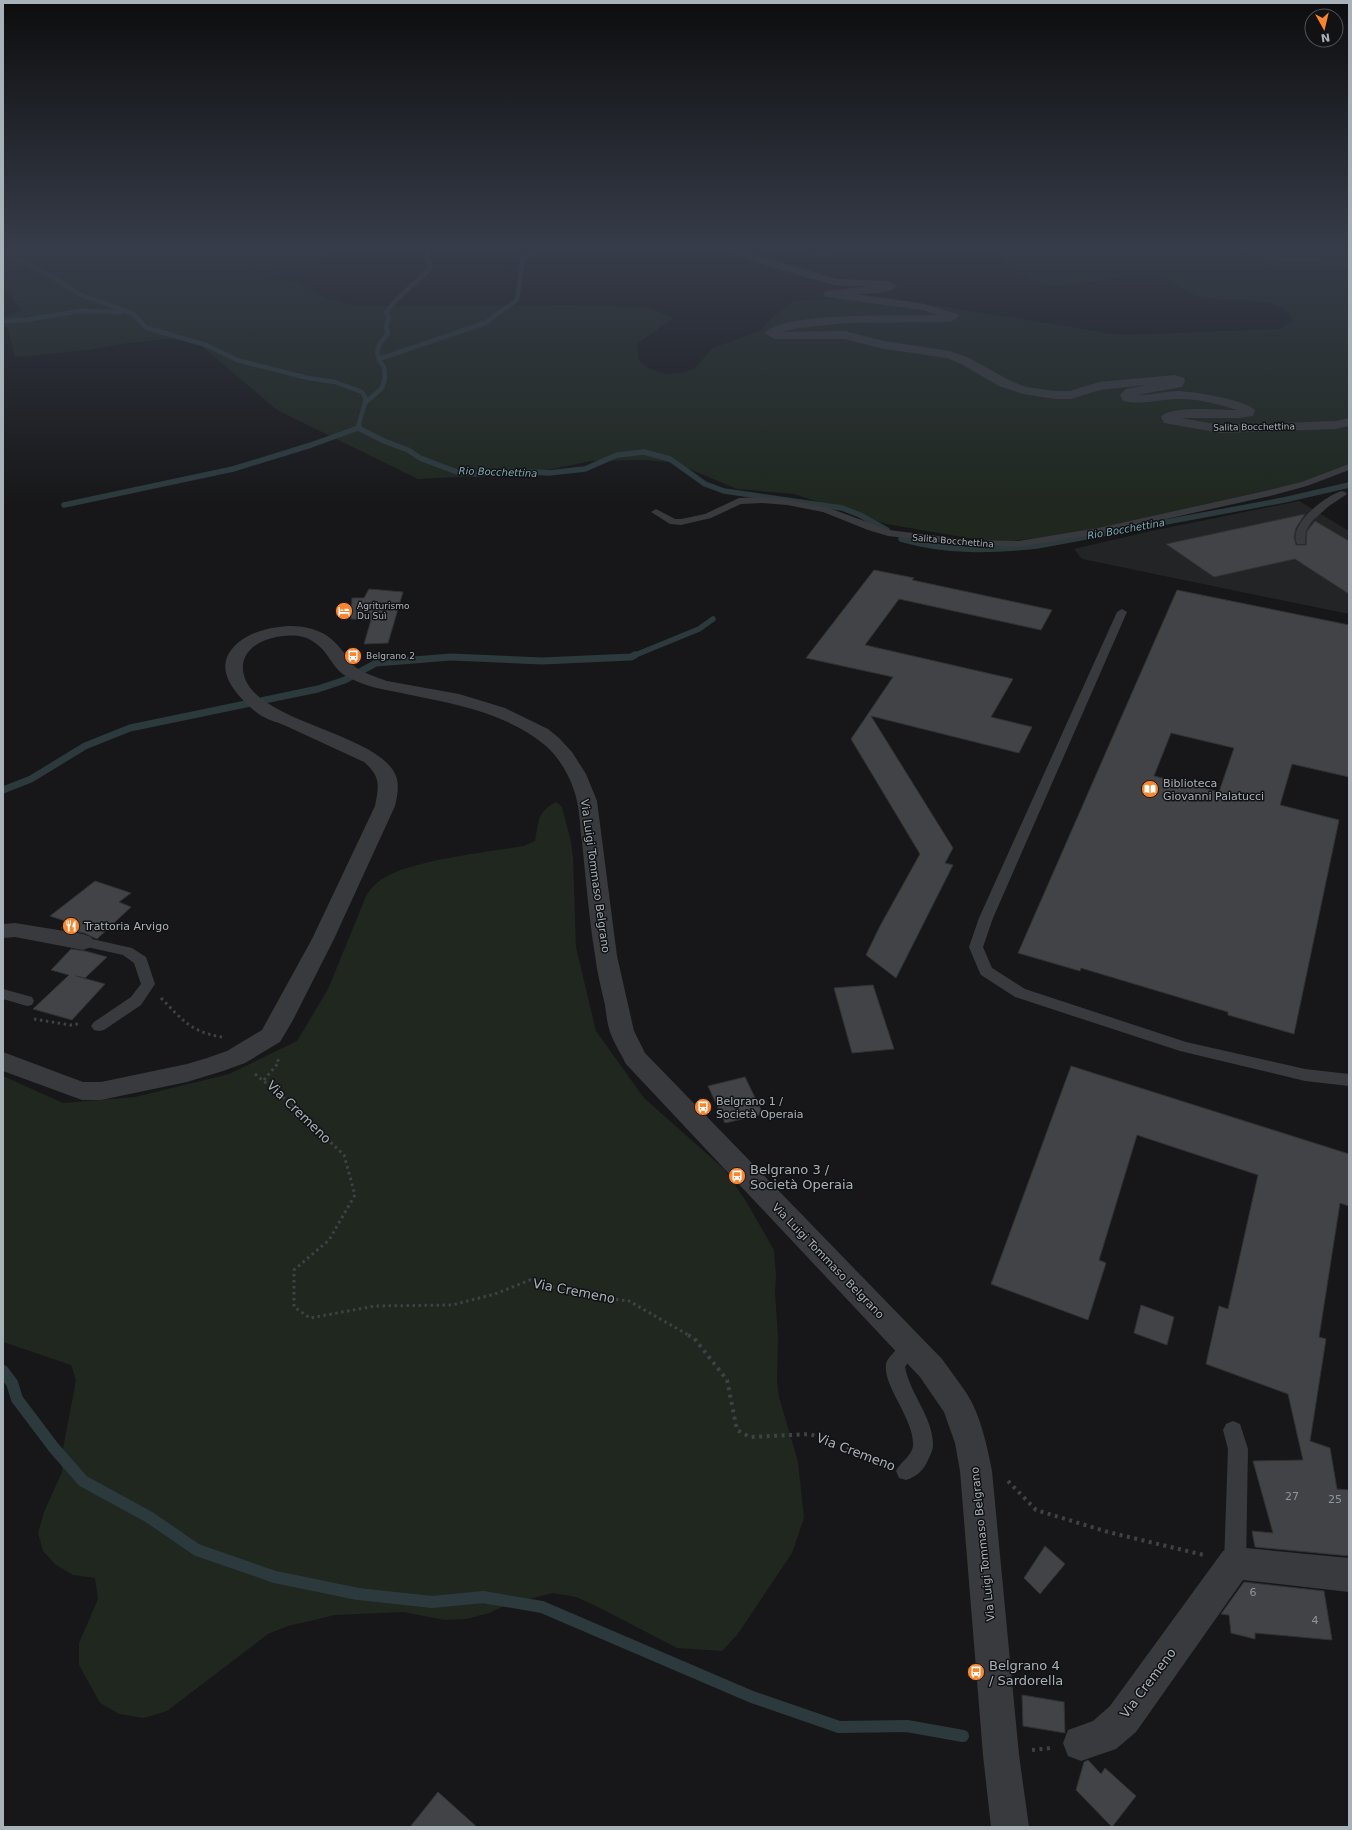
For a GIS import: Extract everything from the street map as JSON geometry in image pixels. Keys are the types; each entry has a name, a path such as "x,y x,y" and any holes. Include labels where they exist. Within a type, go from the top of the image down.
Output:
{"street":[{"name":"Salita Bocchettina","path":"775,334 778,336 845,335 884,345 950,356 965,361 1004,383 1023,390 1055,395 1071,395 1099,386 1113,384 1175,380 1179,381 1178,384 1131,392 1127,395 1128,398 1139,400 1180,395 1235,405 1248,410 1248,413 1239,414 1174,414 1168,416 1169,420 1207,427 1221,429 1328,425 1349,422"},
{"name":"Via Luigi Tommaso Belgrano","path":"3,1061 82,1091 101,1091 187,1073 236,1057 271,1036 281,1020 323,939 385,806 389,786 384,769 371,758 263,709 239,685 233,666 237,653 248,642 260,635 277,632 298,631 314,634 330,646 348,671 380,684 461,699 484,706 527,725 560,749 580,782 587,801 606,956 622,1031 634,1058 931,1368 957,1405 971,1443 976,1471 985,1552 1001,1755 1010,1827"},
{"path":"3,931 15,930 83,942"},
{"path":"1235,1563 1349,1575"},
{"name":"Via Cremeno","path":"1081,1743 1103,1736 1123,1719 1235,1563"}],"lane":[{"name":"Salita Bocchettina","path":"656,512 665,518 681,522 708,516 739,502 762,500 787,502 826,510 871,528 888,533 970,543 1018,544 1105,530 1270,493 1304,484 1349,467"},
{"path":"1301,542 1302,528 1344,487"},
{"path":"1122,612 986,918 976,947 986,971 1020,993 1184,1047 1305,1075 1349,1080"},
{"path":"83,942 127,951 132,954 141,960 148,984 136,1001 103,1023"},
{"name":"Via Cremeno","path":"906,1471 918,1460 923,1447 921,1430 897,1377 895,1365 910,1347"},
{"path":"1233,1430 1238,1449 1235,1563"}],"path":[{"path":"148,984 186,1024 207,1035 224,1038"},
{"path":"15,997 14,1011 30,1019 70,1026 103,1023"},
{"name":"Via Cremeno","path":"276,1058 279,1062 264,1080 344,1155 355,1195 329,1240 294,1270 294,1307 310,1318 375,1306 452,1305 495,1294 530,1280 580,1295 629,1301 694,1338 727,1380 737,1430 750,1437 810,1434 857,1451 888,1467 906,1471"},
{"path":"1004,1476 1036,1510 1108,1532 1235,1563"},
{"path":"1001,1755 1081,1743"}],"shaded area":[{"path":"10,334 650,334 637,344 639,361 648,368 665,374 682,373 694,369 713,348 751,334 1349,334 1349,465 1295,484 1082,532 997,543 886,524 794,494 737,489 675,463 644,460 591,461 533,473 418,479 277,410 198,343 178,338 128,343 88,350 15,357"},
{"path":"1299,501 1349,531 1349,614 1082,559 1074,549 1151,531"},
{"path":"556,802 562,807 571,842 573,857 576,947 596,1031 644,1098 724,1169 746,1201 774,1250 778,1337 777,1382 779,1397 798,1462 804,1518 792,1553 737,1635 722,1651 677,1648 576,1597 553,1593 509,1604 489,1613 466,1619 445,1620 403,1612 335,1615 288,1626 268,1634 167,1711 144,1718 119,1714 100,1703 79,1665 79,1643 98,1599 95,1578 73,1575 56,1565 43,1551 38,1533 44,1512 62,1472 62,1454 76,1380 71,1365 3,1342 3,1076 63,1103 135,1097 229,1074 297,1041 328,989 367,894 376,884 395,872 411,867 471,854 524,846 535,841 538,823 542,813"}],"building":[{"path":"1305,514 1296,528 1294,537 1296,545 1306,545 1307,531 1315,521 1349,541 1349,594 1295,559 1214,577 1166,544"},
{"path":"874,570 914,578 912,580 1052,610 1041,630 899,599 865,645 1013,679 991,717 1032,727 1019,753 871,716 953,848 945,863 953,865 896,978 866,955 880,926 920,854 851,739 893,677 806,658"},
{"path":"369,589 403,592 388,643 364,644 371,620 351,619 352,598 364,598"},
{"path":"1177,590 1349,625 1349,777 1292,764 1280,805 1339,820 1294,1034 1228,1015 1228,1012 1081,968 1080,971 1018,953","holes":["1171,733 1234,748 1219,792 1154,776"]},
{"path":"95,881 131,893 119,902 131,907 97,939 84,933 61,928 68,922 50,916"},
{"path":"71,949 107,957 85,978 76,976 105,984 72,1020 33,1009 69,975 51,970"},
{"path":"873,985 894,1049 852,1053 834,988"},
{"path":"1071,1066 1349,1154 1349,1206 1340,1203 1319,1337 1326,1339 1310,1441 1330,1448 1337,1489 1349,1490 1349,1556 1255,1547 1252,1531 1273,1533 1253,1461 1303,1460 1288,1394 1206,1364 1219,1306 1228,1309 1258,1175 1137,1135 1099,1260 1106,1263 1088,1320 991,1284"},
{"path":"745,1077 763,1114 725,1123 708,1086"},
{"path":"1141,1305 1174,1317 1167,1345 1134,1333"},
{"path":"1045,1546 1065,1564 1040,1594 1024,1578"},
{"path":"1244,1582 1324,1591 1332,1640 1255,1633 1255,1639 1231,1633 1229,1615 1221,1614"},
{"path":"1022,1695 1064,1702 1065,1733 1023,1726"},
{"path":"1088,1760 1101,1774 1105,1768 1136,1796 1112,1827 1076,1790 1084,1762"},
{"path":"438,1792 477,1827 410,1827"}],"waterway":[{"name":"Rio Bocchettina","path":"169,334 206,345 237,360 308,378 335,382 362,392 366,399 358,427"},
{"path":"365,403 382,388 385,378 384,367 379,360 377,352 380,343 388,334"},
{"path":"379,359 451,334"},
{"path":"64,505 233,469 311,445 358,428"},
{"name":"Rio Bocchettina","path":"358,428 384,441 408,450 420,458 457,472 476,474 516,471 549,473 585,469 617,455 644,452 670,459 705,484 724,491 842,508 860,515 887,530"},
{"name":"Rio Bocchettina","path":"901,539 935,546 969,549 1003,549 1037,546 1284,500 1349,485"},
{"path":"633,656 699,629 713,619"},
{"path":"3,790 31,779 85,746 130,728 318,689 345,680 376,663 451,657 542,661 633,656"},
{"path":"3,1371 12,1383 17,1399 54,1448 83,1481 149,1517 197,1550 275,1577 358,1594 432,1602 483,1597 542,1607 752,1697 839,1727 907,1726 963,1736"}],"place":[{"name":"Agriturismo Du Suì","path":"344,611"},
{"name":"Belgrano 2","path":"353,656"},
{"name":"Biblioteca Giovanni Palatucci","path":"1150,789"},
{"name":"Trattoria Arvigo","path":"71,926"},
{"name":"Belgrano 1 / Società Operaia","path":"703,1107"},
{"name":"Belgrano 3 / Società Operaia","path":"737,1176"},
{"name":"Belgrano 4 / Sardorella","path":"976,1672"}]}
